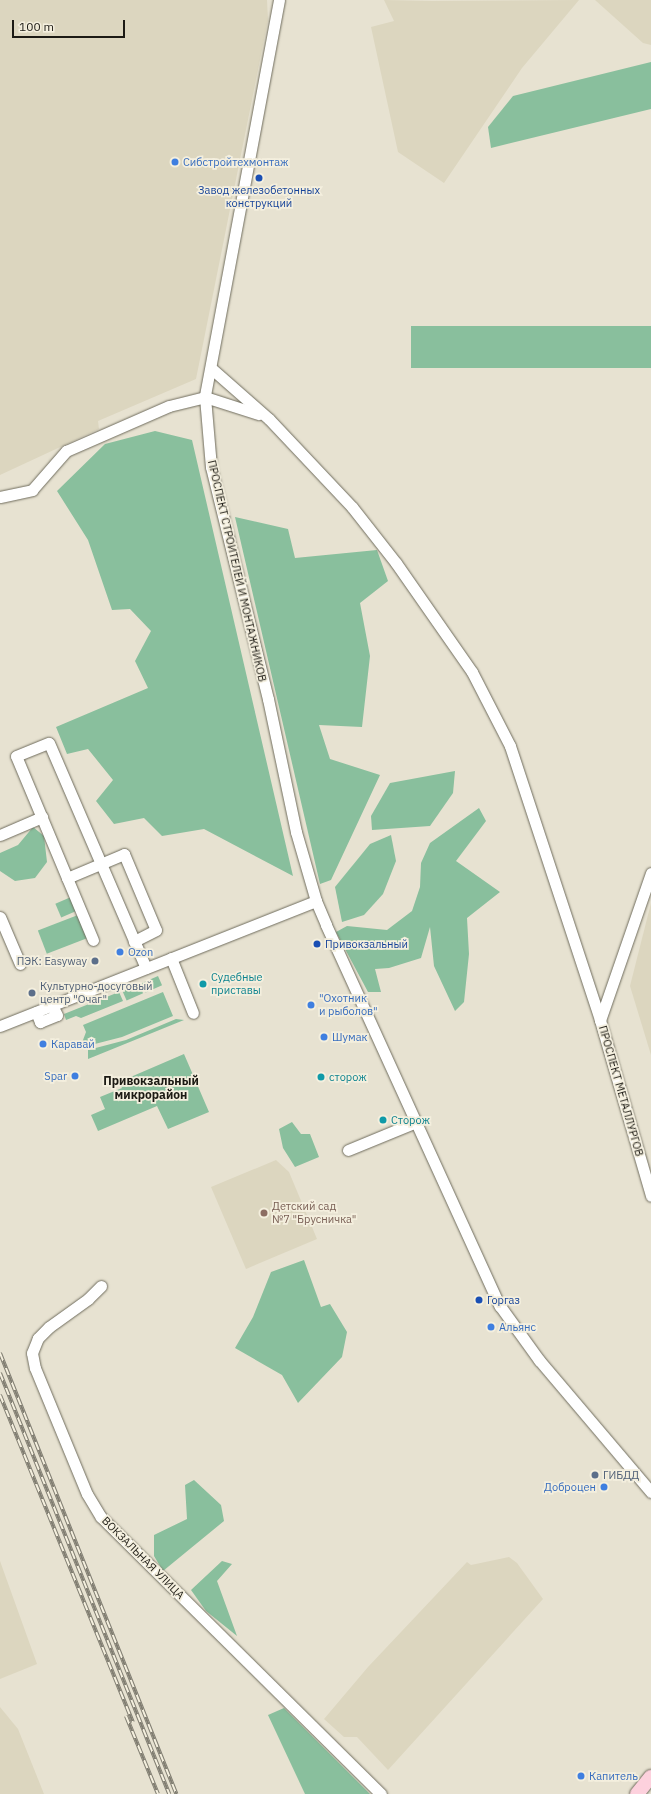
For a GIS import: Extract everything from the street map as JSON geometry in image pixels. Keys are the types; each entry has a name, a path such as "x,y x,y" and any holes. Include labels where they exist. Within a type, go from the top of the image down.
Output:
{"main road":[{"path":"637,1794 651,1777"}],"street":[{"name":"ПРОСПЕКТ СТРОИТЕЛЕЙ И МОНТАЖНИКОВ","path":"279,0 212,370 205,397 211,468 268,699 296,832 316,901 416,1122 507,1317 558,1383 651,1492"},
{"path":"212,370 270,419 352,506 396,562 472,672 510,746 600,1020"},
{"path":"0,497 32,490 66,451 169,406 205,397 244,408 270,419"},
{"path":"93,940 16,756 49,742 100,864 146,968"},
{"path":"0,835 42,817"},
{"path":"67,878 124,854 156,930 134,941"},
{"name":"ПРОСПЕКТ МЕТАЛЛУРГОВ","path":"651,873 600,1020 651,1196"},
{"path":"0,1026 316,901"},
{"path":"0,917 20,964"},
{"path":"171,958 193,1013"},
{"path":"348,1150 416,1122"},
{"name":"ВОКЗАЛЬНАЯ УЛИЦА","path":"101,1286 88,1299 49,1327 38,1338 32,1353 35,1368 87,1494 101,1517 381,1794"}],"shaded area":[{"path":"0,0 267,0 268,20 196,379 98,421 99,429 0,475"},
{"path":"384,0 579,0 522,68 444,183 398,152 371,27 394,21"},
{"path":"595,0 651,0 651,45 643,43"},
{"path":"651,903 651,1055 630,986"},
{"name":"Детский сад №7 \"Брусничка\"","path":"276,1160 289,1172 317,1239 246,1269 211,1187"},
{"path":"509,1557 517,1563 543,1599 388,1770 357,1737 344,1737 324,1719 368,1667 467,1562 471,1565"},
{"path":"0,1561 37,1664 0,1679"},
{"path":"0,1707 18,1729 44,1794 0,1794"}],"green space":[{"path":"651,62 651,109 491,148 488,127 513,96"},
{"path":"411,326 651,326 651,368 411,368"},
{"path":"155,431 192,440 293,876 204,829 162,836 144,818 114,824 96,801 113,780 88,749 67,754 56,727 148,688 135,661 151,631 130,609 112,610 88,540 57,491 105,444"},
{"path":"235,517 288,529 295,558 377,550 388,581 360,603 370,656 362,727 319,725 330,759 380,775 331,880 320,884"},
{"path":"455,771 453,793 430,826 372,830 371,816 390,783"},
{"path":"479,808 486,821 456,861 500,892 467,918 469,954 464,1002 455,1011 434,966 430,927 421,958 389,968 375,969 381,992 368,992 336,932 347,926 387,930 412,911 420,887 421,863 430,843"},
{"path":"33,827 44,836 47,862 35,878 15,881 0,871 0,853 18,845"},
{"path":"391,835 396,861 383,894 364,915 342,922 335,887 370,844"},
{"path":"71,897 77,911 61,917 55,904"},
{"path":"78,915 87,938 47,954 38,930"},
{"path":"158,976 162,985 146,992 142,983"},
{"path":"139,984 143,993 127,1000 123,991"},
{"path":"119,992 123,1001 81,1018 76,1016 66,1020 64,1014"},
{"path":"163,992 173,1016 122,1037 87,1046 83,1040 86,1032 83,1025"},
{"path":"176,1019 184,1020 88,1059 88,1050 126,1040"},
{"path":"184,1054 209,1112 168,1129 157,1106 98,1131 91,1115 105,1109 100,1097 122,1088 119,1082"},
{"path":"292,1122 301,1134 310,1134 319,1157 295,1167 283,1148 279,1129"},
{"path":"304,1260 321,1307 330,1304 347,1332 342,1357 298,1403 282,1375 235,1348 253,1317 271,1272"},
{"path":"194,1480 221,1505 224,1521 163,1571 154,1556 154,1535 187,1519 185,1485"},
{"path":"222,1561 232,1564 217,1581 237,1636 206,1611 191,1590"},
{"path":"284,1708 370,1794 305,1794 268,1715"}],"railway":[{"path":"0,1353 176,1794"},
{"path":"0,1373 169,1794"},
{"path":"0,1395 133,1722"},
{"path":"126,1716 158,1794"}],"place":[{"name":"Сибстройтехмонтаж","path":"175,162"},
{"name":"Завод железобетонных конструкций","path":"259,178"},
{"name":"Привокзальный","path":"317,944"},
{"name":"Ozon","path":"120,952"},
{"name":"ПЭК: Easyway","path":"95,961"},
{"name":"Судебные приставы","path":"203,984"},
{"name":"Культурно-досуговый центр \"Очаг\"","path":"32,993"},
{"name":"\"Охотник и рыболов\"","path":"311,1005"},
{"name":"Шумак","path":"324,1037"},
{"name":"Каравай","path":"43,1044"},
{"name":"Spar","path":"75,1076"},
{"name":"сторож","path":"321,1077"},
{"name":"Сторож","path":"383,1120"},
{"name":"Детский сад №7 \"Брусничка\"","path":"264,1213"},
{"name":"Горгаз","path":"479,1300"},
{"name":"Альянс","path":"491,1327"},
{"name":"ГИБДД","path":"595,1475"},
{"name":"Доброцен","path":"604,1487"},
{"name":"Капитель","path":"581,1776"}],"district":[{"name":"Привокзальный микрорайон","path":"151,1088"}]}
